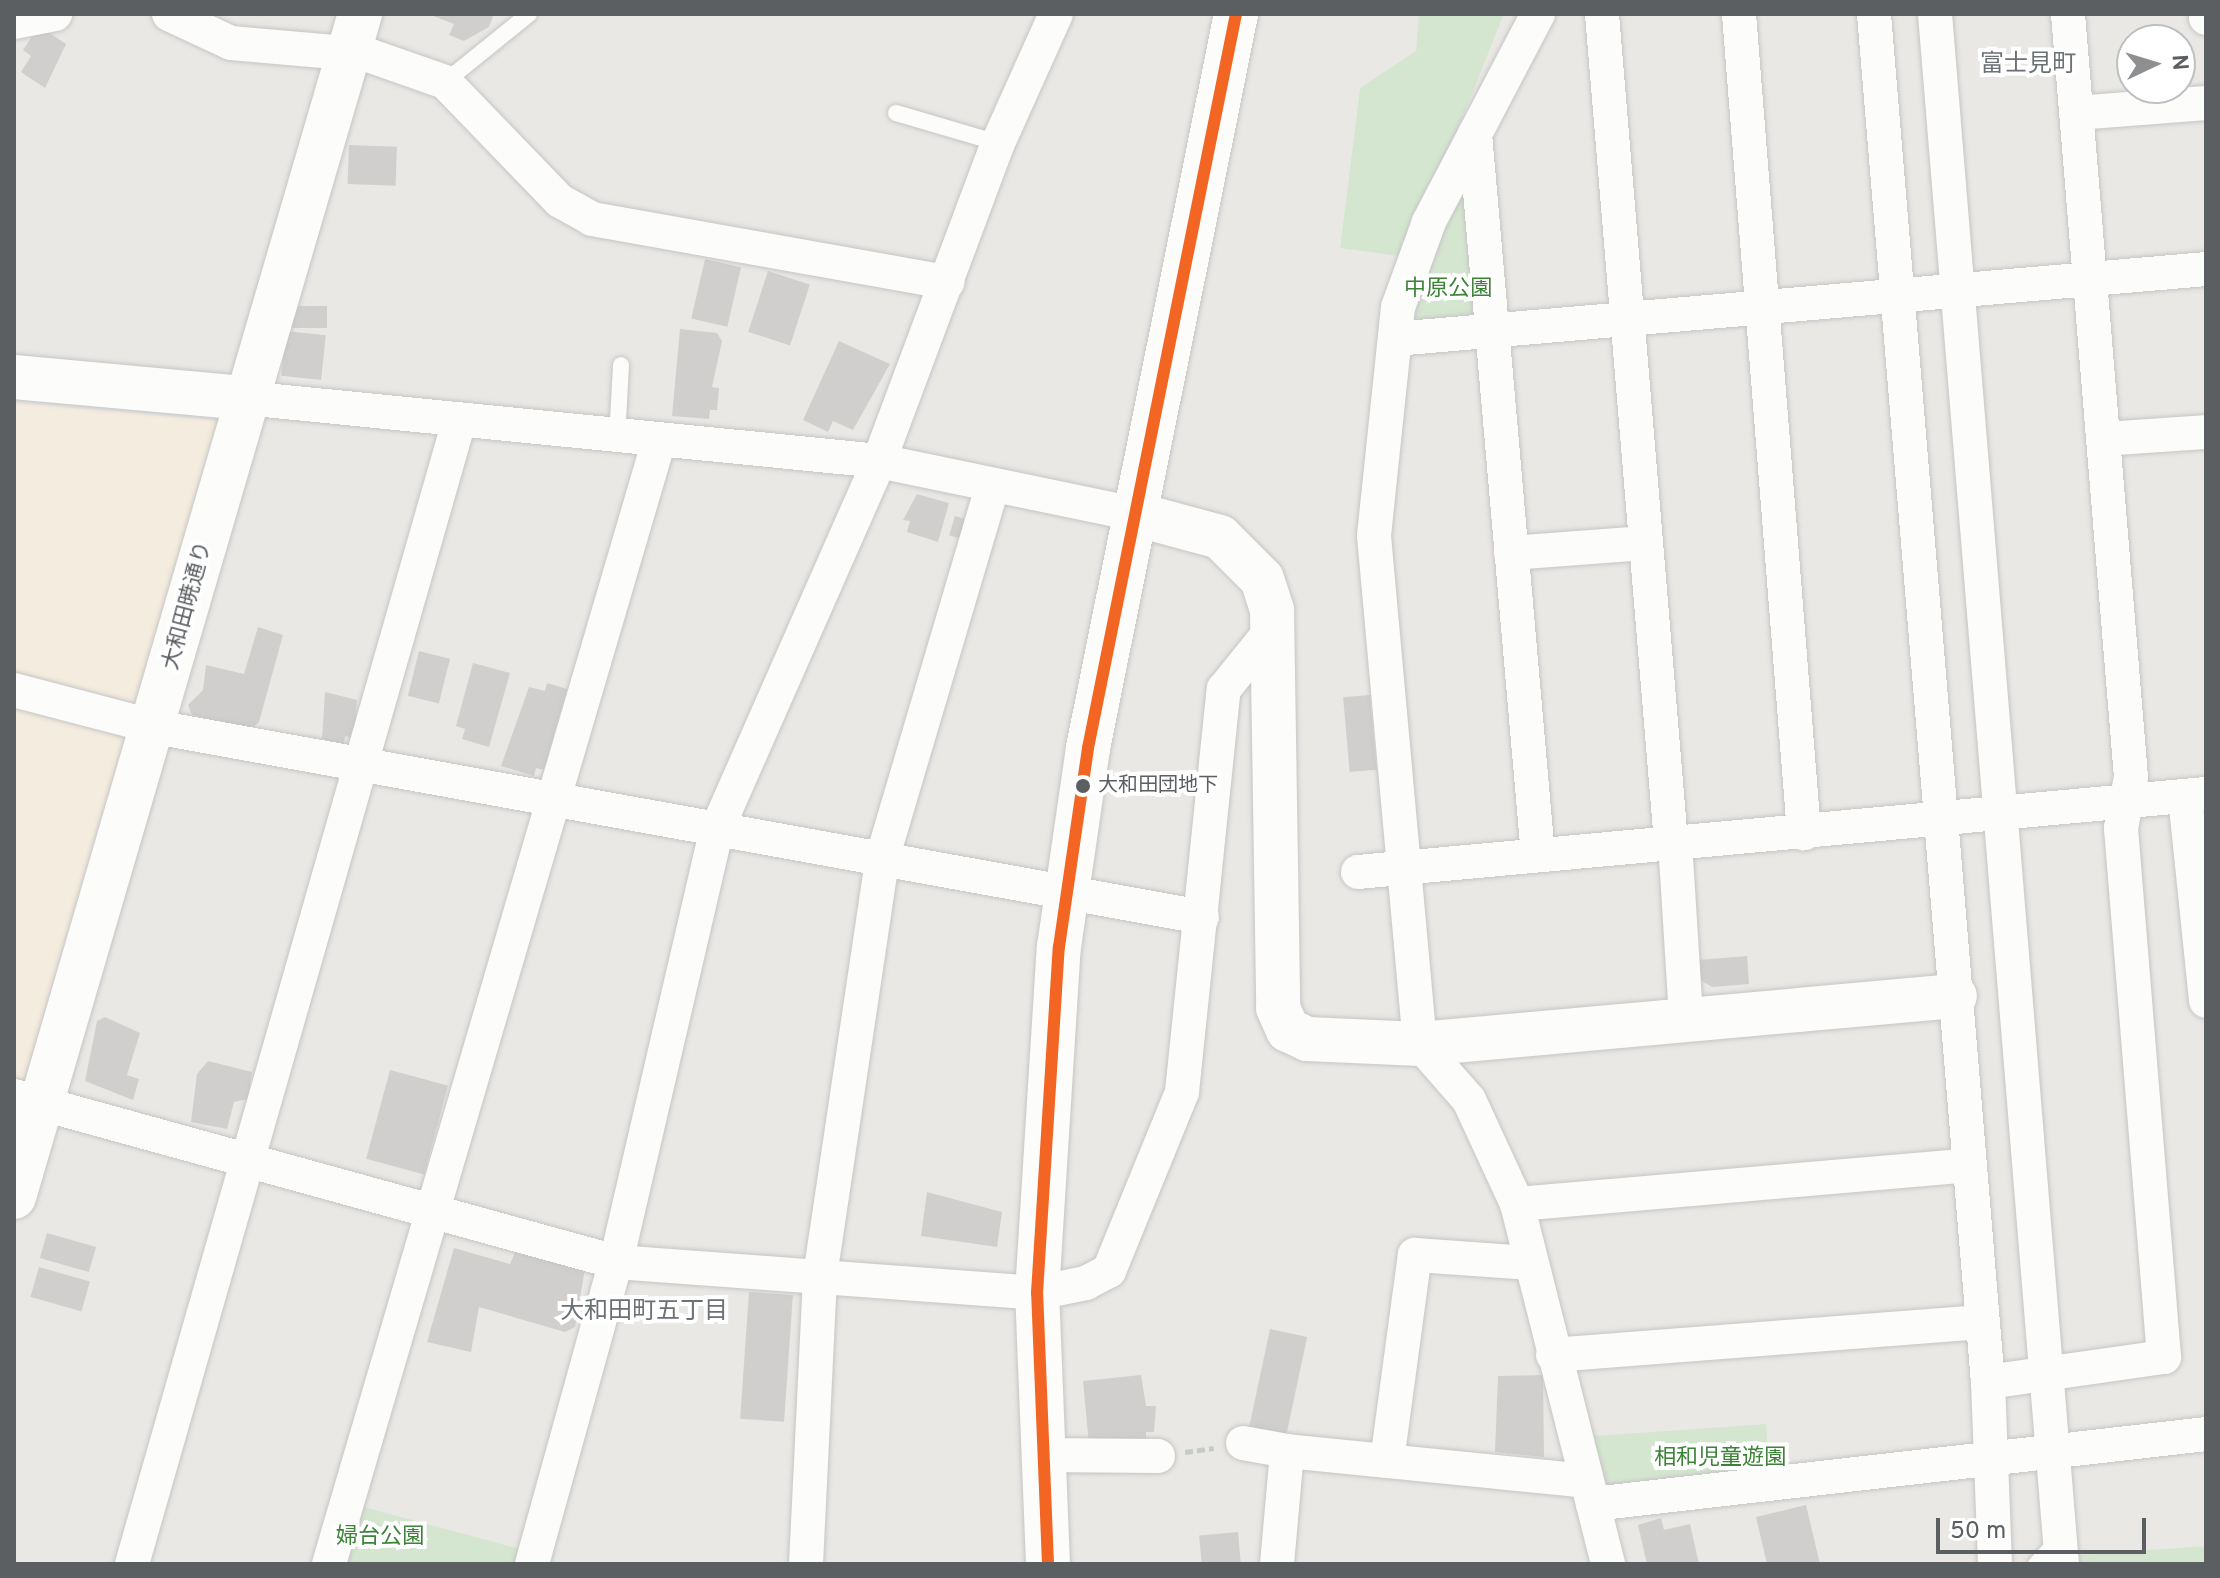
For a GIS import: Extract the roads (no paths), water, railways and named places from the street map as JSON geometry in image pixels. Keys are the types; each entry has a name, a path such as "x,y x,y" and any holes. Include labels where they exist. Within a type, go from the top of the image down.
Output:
{"street":[{"path":"14,22 55,14"},
{"path":"169,14 231,43 353,33 445,82 560,201 592,219 947,282"},
{"path":"532,1564 616,1262 717,829 879,461 998,143 1056,14"},
{"path":"1048,1564 1040,1455 1037,1293 1045,1090 1068,893 1135,514 1236,14"},
{"path":"1538,14 1429,222 1398,307 1374,536 1420,1044 1469,1100 1517,1204 1529,1263 1608,1564"},
{"path":"1602,14 1686,1019"},
{"path":"1739,14 1804,833"},
{"path":"1874,14 1940,796 1936,822 1955,996 1988,1382 1987,1463 1995,1564"},
{"path":"1935,14 2060,1551"},
{"path":"1988,1382 2164,1357 2121,828 2131,777 2068,14"},
{"name":"大和田暁通り","path":"14,1197 28,1099 155,727 245,398 353,33"},
{"path":"2077,113 2206,103"},
{"path":"1475,134 1538,855"},
{"path":"1395,339 1763,304 2206,269"},
{"path":"14,377 245,398 658,444 879,461 992,488 1135,514 1220,537 1238,550 1262,579 1274,627 1278,1008 1288,1030 1307,1039 1420,1044 1955,996"},
{"path":"132,1564 459,421"},
{"path":"2104,439 2206,432"},
{"path":"329,1564 658,444"},
{"path":"806,1564 820,1276 882,859 992,488"},
{"path":"1511,553 1645,543"},
{"path":"28,1099 434,1207 616,1262 1037,1293 1109,1271 1182,1092 1224,689 1274,627"},
{"path":"14,690 155,727 1202,917"},
{"path":"1358,872 1936,822 2195,796 2205,979"},
{"path":"1517,1204 1968,1165"},
{"path":"1387,1461 1415,1255 1529,1263"},
{"path":"1553,1355 1981,1322"},
{"path":"1243,1443 1590,1492 1987,1463 2051,1452 2206,1434"},
{"path":"1277,1564 1287,1451"},
{"path":"1040,1455 1158,1456"}],"lane":[{"path":"445,82 529,14"},
{"path":"896,113 998,143"},
{"path":"617,439 621,365"},
{"path":"2036,1564 2060,1551"}],"place":[{"name":"大和田団地下","path":"1083,786"}],"district":[{"name":"富士見町","path":"2028,66"},
{"name":"大和田町五丁目","path":"644,1313"}],"park label":[{"name":"中原公園","path":"1448,290"},
{"name":"相和児童遊園","path":"1720,1459"},
{"name":"婦台公園","path":"380,1538"}]}
